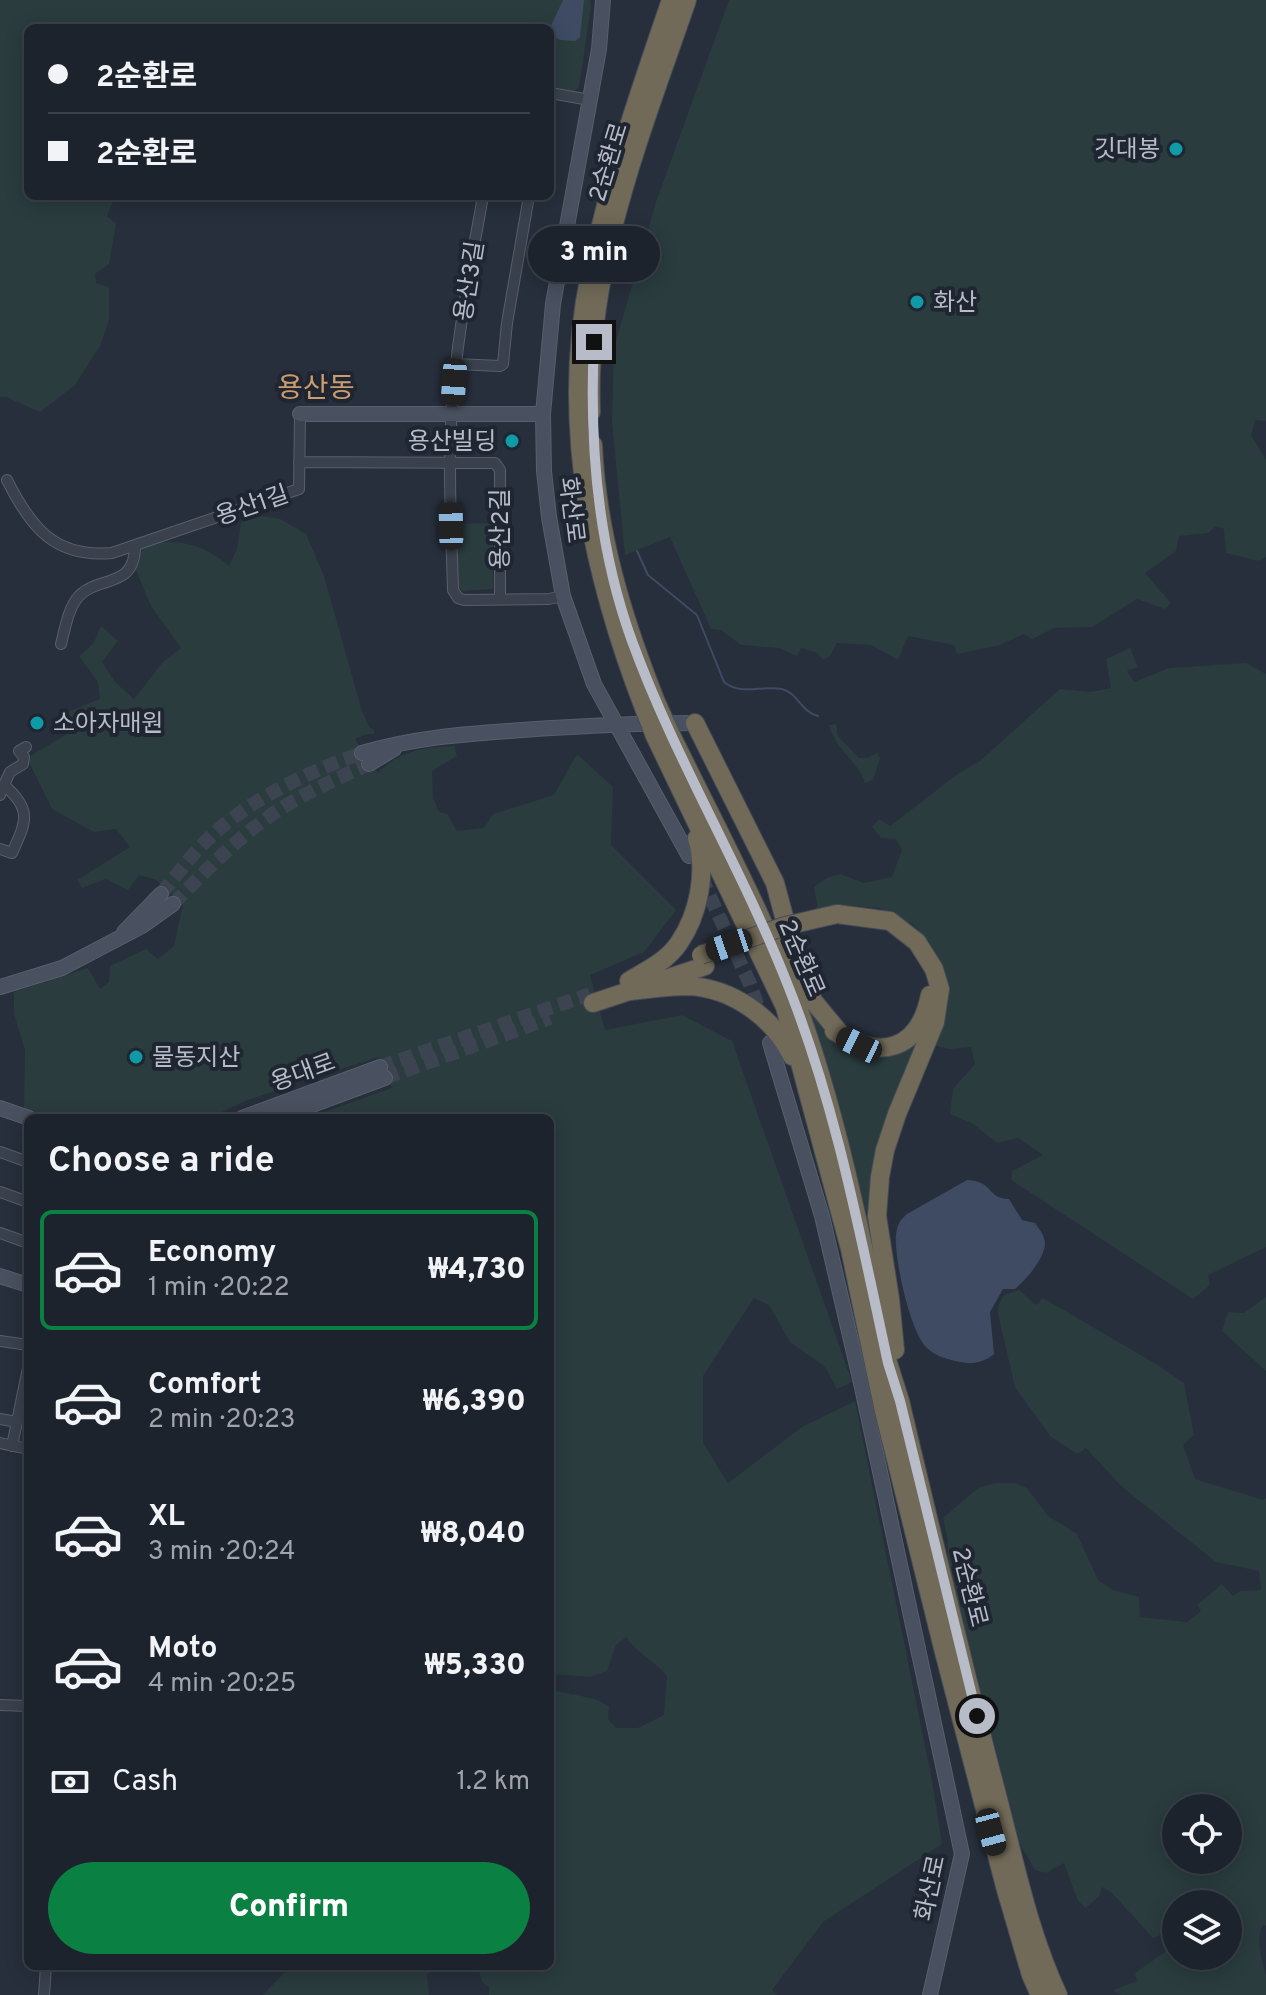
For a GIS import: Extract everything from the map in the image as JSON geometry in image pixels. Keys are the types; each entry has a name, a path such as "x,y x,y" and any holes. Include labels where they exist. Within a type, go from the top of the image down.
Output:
{"highway":[{"name":"2순환로","path":"671,0 618,161 587,290 579,383 583,479 590,530 617,634 663,736 753,904 807,1032 832,1114 888,1363 1023,1893 1046,1970 1058,1995"},
{"name":"2순환로","path":"650,705 613,579 602,522 593,458 591,405 594,342 613,230 687,0"},
{"path":"695,723 775,883 797,965 807,988 814,1002 843,1037"},
{"name":"2순환로","path":"663,736 668,761 785,1007 850,1249 884,1411 1006,1890 1031,1975 1040,1995"},
{"path":"630,986 679,944 689,924 703,866 700,849 668,761"},
{"path":"786,979 827,1026 871,1049 890,1048 916,1030 927,1011 931,993 912,949 896,936 838,919"},
{"path":"591,999 703,961 785,926 838,919 890,921 917,942 934,969 940,989 935,1022 885,1150 877,1216 890,1299 900,1401"},
{"path":"630,986 690,986 717,991 762,1015 787,1046 808,1101 884,1411"}],"main road":[{"name":"화산로","path":"603,0 603,25 553,304 543,414 544,471 563,596 594,684 689,856"},
{"path":"300,414 543,414"},
{"path":"366,759 401,744 449,735 617,724 695,723"},
{"path":"121,935 161,894"},
{"path":"0,987 62,968 150,921 173,904"},
{"name":"화산로","path":"770,1043 826,1231 962,1854 930,1995"},
{"name":"용대로","path":"254,1114 382,1072 286,1114"},
{"path":"0,1108 24,1116"},
{"path":"0,1117 24,1124"},
{"path":"0,1276 24,1284"}],"street":[{"path":"554,94 590,100"},
{"name":"용산3길","path":"482,200 456,364 452,414 454,593 464,600 500,600"},
{"path":"456,364 503,364 528,200"},
{"name":"용산1길","path":"7,480 19,503 40,530 60,547 94,555 112,553 299,489 300,414"},
{"name":"용산2길","path":"299,462 492,462 498,466 500,600"},
{"path":"61,644 77,599 126,572 135,558 135,546"},
{"path":"500,600 563,596"},
{"path":"0,849 12,853 26,821 23,806 2,790 10,772 23,764 24,757 19,751 26,747"},
{"path":"0,1152 24,1161"},
{"path":"0,1192 24,1201"},
{"path":"0,1233 24,1242"},
{"path":"0,1341 24,1344"},
{"path":"6,1444 17,1422 24,1388"},
{"path":"0,1419 17,1422"},
{"path":"0,1705 24,1706"},
{"path":"44,1995 46,1970"}],"shaded area":[{"path":"0,0 590,0 579,87 573,92 554,90 554,24 24,24 24,200 113,200 107,216 116,224 109,264 95,274 96,283 109,287 109,320 100,346 75,385 40,412 0,397"},
{"path":"729,0 1266,0 1266,421 1255,420 1251,435 1266,460 1266,557 1259,561 1226,553 1224,529 1216,526 1208,533 1179,536 1176,551 1145,573 1171,603 1165,609 1137,599 1092,627 1054,628 1032,639 1024,634 1000,645 957,654 954,645 908,636 898,660 871,645 837,643 830,656 823,660 817,653 801,648 797,656 779,648 741,645 721,630 711,629 670,537 625,555 612,422 614,348 656,202"},
{"path":"257,515 280,519 306,534 324,576 361,708 369,727 374,730 374,734 355,739 378,773 403,755 454,746 457,756 432,771 433,798 439,812 447,814 457,831 484,828 493,814 554,795 577,754 613,787 611,845 676,910 644,952 590,975 605,1030 682,1015 732,1041 852,1382 837,1389 825,1367 790,1342 769,1305 754,1298 703,1376 703,1443 728,1483 802,1427 855,1401 932,1780 942,1844 823,1922 772,1990 777,1995 489,1995 489,1987 482,1982 479,1970 554,1970 554,1693 595,1699 609,1706 608,1719 616,1728 638,1728 664,1715 667,1676 626,1637 616,1645 607,1671 590,1677 554,1674 554,1114 318,1114 392,1088 378,1057 245,1101 217,1114 41,1114 24,1109 25,1050 14,1014 14,992 88,968 100,989 109,982 110,966 146,949 158,959 174,946 183,904 156,880 139,875 128,890 106,879 82,888 77,880 130,847 116,829 94,832 52,809 27,758 67,734 58,716 100,699 98,682 79,656 93,644 101,626 118,641 102,662 115,682 134,699 163,662 181,648 151,606 135,568 144,545 168,542 189,544 209,552 229,566 237,550 241,522"},
{"path":"493,523 493,589 462,591 458,586 457,524"},
{"path":"1130,648 1138,667 1127,671 1134,682 1169,668 1246,663 1266,674 1266,1247 1208,1275 1210,1285 1193,1299 1011,1180 1012,1171 1043,1155 1018,1138 997,1143 973,1124 950,1114 953,1089 975,1064 971,1047 949,1049 933,1045 942,975 930,943 913,924 879,908 844,905 816,917 814,887 827,878 840,874 864,883 892,877 902,850 896,839 881,838 872,827 879,819 890,826 959,773 980,761 1060,689 1091,692 1111,688 1106,659"},
{"path":"836,724 838,736 859,758 877,753 880,759 873,780 865,783 857,767 832,735 829,725"},
{"path":"814,1012 871,1052 926,1023 870,1217 867,1217 841,1110 810,1014"},
{"path":"1019,1290 1036,1305 1043,1298 1184,1383 1194,1435 1183,1445 1195,1479 1263,1500 1266,1498 1266,1926 1263,1924 1259,1943 1266,1975 1266,1995 1121,1995 1113,1990 1137,1981 1135,1973 1162,1954 1162,1970 1242,1970 1242,1890 1162,1890 1162,1934 1153,1938 1111,1892 1102,1887 1099,1896 1086,1908 1078,1901 1064,1863 1046,1873 1035,1870 1020,1844 948,1561 943,1518 978,1488 995,1483 1015,1483 1027,1488 1048,1516 1077,1534 1098,1580 1113,1590 1139,1597 1140,1617 1187,1622 1201,1611 1197,1605 1222,1584 1233,1596 1241,1591 1261,1590 1259,1571 1216,1562 1121,1486 1086,1448 1077,1454 1050,1436 1015,1387 998,1314 1004,1295"},
{"path":"1266,1297 1266,1371 1222,1331 1228,1312 1244,1313"},
{"path":"287,1970 434,1970 427,1974 429,1995 263,1995"}],"water":[{"path":"563,0 584,0 580,37 575,41 554,36 552,24"},
{"path":"967,1180 976,1181 996,1196 1009,1199 1022,1220 1035,1223 1045,1242 1039,1261 1030,1274 1015,1289 1003,1289 990,1312 994,1354 982,1361 969,1363 938,1355 920,1339 904,1294 896,1246 897,1228 907,1214"}],"waterway":[{"path":"637,551 648,575 697,615 724,682 745,689 782,689 792,694 807,711 818,716"}],"tunnel":[{"path":"161,894 206,841 241,812 299,779 362,753"},
{"path":"173,904 260,823 299,798 369,764"},
{"path":"701,877 750,984 761,1016"},
{"path":"380,1067 590,994"},
{"path":"385,1078 550,1018"}],"place":[{"name":"깃대봉","path":"1176,149"},
{"name":"화산","path":"917,302"},
{"name":"용산빌딩","path":"512,441"},
{"name":"소아자매원","path":"37,723"},
{"name":"물동지산","path":"136,1057"}],"district":[{"name":"용산동","path":"316,387"}],"route":[{"path":"594,342 591,405 593,458 613,579 631,639 656,702 753,904 807,1032 832,1114 888,1363 977,1716"}]}
